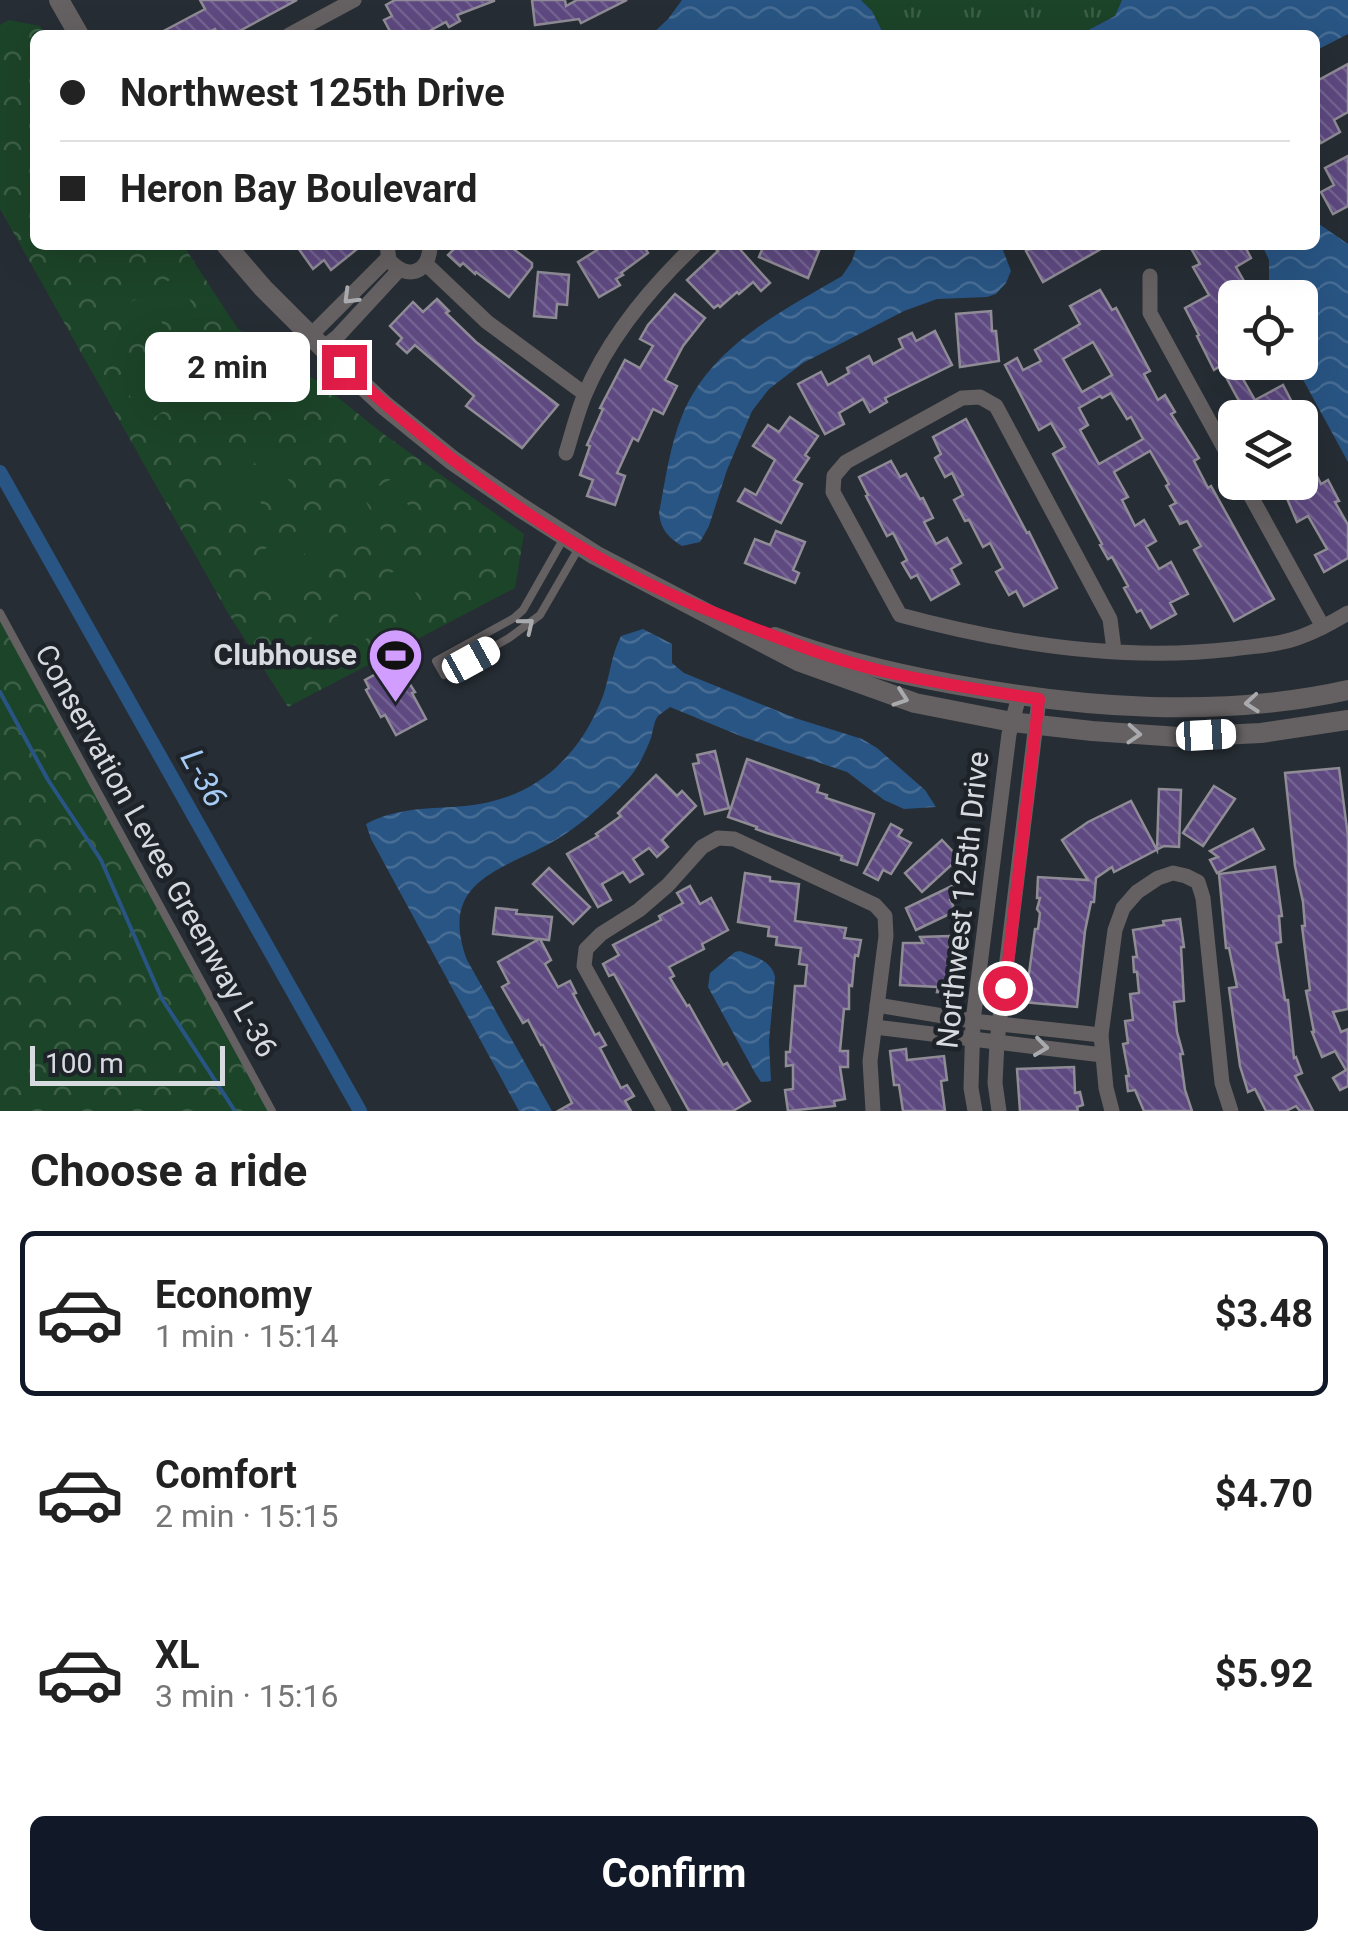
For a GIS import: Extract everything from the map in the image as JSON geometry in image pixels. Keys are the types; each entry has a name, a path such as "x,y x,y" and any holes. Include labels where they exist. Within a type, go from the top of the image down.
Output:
{"street":[{"path":"59,0 76,30"},
{"path":"297,30 354,0"},
{"path":"230,250 317,342 384,405 452,460 572,540 798,662 915,703 1012,722 1092,731 1178,737 1261,732 1348,720"},
{"path":"317,342 392,258 414,272 426,264 430,250"},
{"path":"566,453 585,394 628,319 689,250"},
{"path":"426,264 487,322 585,394"},
{"path":"1150,276 1150,313 1218,437"},
{"path":"1114,650 1110,618 996,406 980,397 962,398 846,462 834,476 833,492 900,616 1000,639 1070,649 1157,653 1210,652 1273,644 1299,638 1348,613"},
{"path":"1253,500 1322,627"},
{"path":"685,601 804,648 882,671 1029,698 1176,708 1256,703 1348,690"},
{"name":"Northwest 125th Drive","path":"974,1111 972,1021 1008,734 1029,698"},
{"name":"Northwest 125th Drive","path":"999,1111 995,1083 997,1042 1037,725 1029,698"},
{"path":"664,1111 584,966 586,949 601,934 639,910 702,847 718,838 734,839 875,905 885,916 886,936 870,1061 873,1111"},
{"path":"1112,1111 1100,1035 1115,930 1123,908 1136,892 1173,874 1198,882 1203,898 1222,1083 1231,1111"},
{"path":"877,1006 1100,1035"},
{"path":"875,1027 1102,1055"}],"lane":[{"path":"572,540 540,615 509,638 444,675 436,661 523,610 572,540"},
{"name":"Conservation Levee Greenway L-36","path":"0,613 272,1111"}],"green space":[{"path":"861,0 1122,0 1115,16 1088,30 882,30"},
{"path":"9,20 40,26 43,30 30,30 30,250 186,250 238,329 320,383 382,433 524,534 515,588 288,707 228,613 0,209 0,25"},
{"path":"177,276 199,317 180,327 158,287"},
{"path":"146,294 168,334 150,344 127,304"},
{"path":"141,361 168,408 146,423 118,376"},
{"path":"272,450 294,490 276,500 253,460"},
{"path":"241,467 263,507 245,517 222,477"},
{"path":"393,478 415,518 396,529 374,489"},
{"path":"362,495 384,535 365,545 343,505"},
{"path":"312,522 334,562 315,573 293,533"},
{"path":"281,540 304,580 285,590 263,550"},
{"path":"433,551 455,591 436,601 414,561"},
{"path":"401,567 424,608 405,618 383,578"},
{"path":"351,595 373,635 355,645 332,605"},
{"path":"321,612 343,652 325,663 303,622"},
{"path":"0,613 272,1111 0,1111"}],"water":[{"path":"682,0 861,0 882,30 656,30"},
{"path":"1122,0 1348,0 1348,34 1320,48 1320,30 1088,30 1115,16"},
{"path":"1320,225 1348,244 1348,462 1318,407 1318,400 1314,400 1303,380 1318,380 1318,280 1269,280 1269,260 1264,250 1320,250"},
{"path":"855,250 1003,250 1011,271 996,294 937,299 904,311 803,363 769,389 752,411 709,526 700,542 682,546 666,533 659,513 674,439 694,391 729,350 795,303 842,276"},
{"path":"643,629 672,644 672,663 684,673 877,748 925,790 936,807 904,809 884,800 847,772 670,707 657,718 639,764 614,794 568,832 482,880 469,893 461,910 460,932 467,960 552,1111 519,1111 366,824 402,812 490,802 532,785 567,757 593,719 621,636"},
{"path":"740,951 766,963 775,977 769,1041 771,1081 761,1082 708,987 710,973"}],"building":[{"path":"200,0 297,0 241,30 165,30 205,9"},
{"path":"395,0 494,0 457,15 460,21 449,27 446,22 431,30 389,30 384,20 392,16 386,5"},
{"path":"532,0 565,0 566,6 577,0 627,0 581,23 579,19 535,25"},
{"path":"1348,64 1348,112 1334,120 1340,132 1321,143 1320,141 1320,79"},
{"path":"1348,156 1348,206 1333,214 1321,192 1334,185 1325,168"},
{"path":"300,250 356,250 331,270 324,260 313,269"},
{"path":"453,250 515,250 532,267 509,297 448,255"},
{"path":"597,250 648,253 621,273 616,279 620,285 599,297 578,262"},
{"path":"740,250 770,283 761,291 753,282 714,308 687,280 718,251"},
{"path":"762,250 819,251 808,278 759,257"},
{"path":"1028,250 1099,250 1043,282"},
{"path":"1192,250 1247,250 1251,258 1236,267 1243,280 1218,280 1218,367 1214,370 1185,308 1209,295 1193,267 1200,264"},
{"path":"538,272 569,275 567,305 557,304 556,318 534,316"},
{"path":"1100,290 1112,310 1116,308 1150,371 1144,374 1158,400 1165,395 1175,412 1171,414 1199,458 1194,461 1208,488 1211,486 1274,599 1234,621 1194,550 1201,546 1187,521 1180,524 1170,506 1176,503 1150,451 1114,472 1128,497 1122,500 1135,526 1144,520 1156,541 1146,547 1159,569 1171,562 1188,594 1170,603 1176,614 1151,628 1141,610 1137,612 1124,588 1128,586 1112,557 1108,559 1100,545 1053,454 1065,447 1051,423 1039,430 1005,365 1017,358 1023,370 1041,361 1035,350 1080,324 1070,306","holes":["1093,342 1112,375 1082,392 1063,359","1111,393 1127,419 1131,417 1143,439 1099,464 1080,430 1088,425 1079,408"]},
{"path":"675,294 705,318 683,346 665,380 677,386 663,414 653,409 638,441 633,438 617,473 625,476 615,505 587,496 593,480 580,475 590,446 587,445 603,409 600,408 625,360 640,368 653,346 640,339"},
{"path":"437,299 476,342 558,405 522,448 466,406 474,396 415,345 407,353 397,344 402,338 390,326 413,302 423,312"},
{"path":"991,311 999,361 960,367 956,314"},
{"path":"935,331 952,365 885,398 887,402 870,412 863,399 839,413 844,424 825,434 798,384 821,372 828,385 869,356 873,364 903,348 899,339 912,333 916,341"},
{"path":"1228,380 1244,380 1255,400 1238,400"},
{"path":"1283,385 1291,400 1255,400"},
{"path":"790,417 818,436 794,480 802,484 781,523 738,501 745,489 756,495 775,460 753,446 768,425 779,432"},
{"path":"966,419 1057,588 1024,606 1016,591 1009,595 996,572 1003,568 990,543 983,547 969,520 965,521 954,500 963,495 952,473 945,477 935,458 941,454 933,437"},
{"path":"891,461 900,477 906,474 920,499 923,498 933,518 924,522 936,544 947,538 961,563 951,569 959,584 931,600 917,575 911,578 902,563 907,560 893,533 887,536 859,477"},
{"path":"1318,478 1321,484 1328,480 1348,525 1348,558 1324,572 1315,555 1327,549 1308,516 1297,522 1288,500 1318,500"},
{"path":"776,531 805,542 793,570 799,573 795,583 745,563 755,539 770,545"},
{"name":"Clubhouse","path":"396,663 415,692 412,693 426,719 396,735 385,715 381,717 366,690 369,688 365,680"},
{"path":"715,751 729,808 705,814 693,764 699,763 697,755"},
{"path":"747,759 819,785 817,792 827,795 826,798 874,814 857,865 841,860 842,856 728,817"},
{"path":"1339,768 1348,836 1348,1009 1333,1012 1341,1032 1348,1029 1348,1086 1340,1090 1333,1078 1346,1070 1335,1051 1322,1057 1312,1032 1306,991 1310,990 1303,902 1285,773"},
{"path":"656,775 677,796 682,791 696,806 662,840 668,847 657,857 649,848 633,859 643,874 630,882 623,872 602,884 611,900 598,907 567,854 598,836 621,816 618,813"},
{"path":"1214,786 1235,799 1203,846 1183,833"},
{"path":"1159,789 1181,790 1179,847 1164,846 1157,850"},
{"path":"1131,801 1157,850 1114,872 1112,867 1096,878 1085,931 1077,1007 1023,1002 1040,913 1038,877 1088,880 1062,840"},
{"path":"891,824 902,830 898,836 911,843 891,874 883,870 878,880 864,873"},
{"path":"1253,829 1264,849 1217,873 1210,860 1218,857 1210,851"},
{"path":"942,840 959,858 922,892 905,873"},
{"path":"1275,867 1282,916 1281,942 1276,943 1288,1000 1294,1058 1302,1073 1295,1076 1313,1111 1300,1111 1296,1106 1286,1111 1266,1111 1255,1089 1248,1092 1240,1066 1229,988 1237,987 1226,948 1219,874"},
{"path":"549,868 590,907 573,924 533,884"},
{"path":"745,873 799,884 795,921 846,928 844,938 861,940 858,956 855,955 852,986 849,985 849,1009 844,1009 840,1051 848,1051 848,1067 840,1067 845,1099 834,1101 835,1106 788,1111 785,1090 793,1089 793,1065 786,1066 786,1052 790,1052 795,986 805,986 807,965 799,964 801,948 776,945 777,937 768,936 769,927 738,922"},
{"path":"954,885 959,896 950,900 956,911 916,930 906,908"},
{"path":"690,886 700,904 711,898 728,930 702,944 704,949 669,967 674,976 670,978 723,1065 727,1063 750,1101 733,1111 689,1111 614,974 609,976 603,964 619,955 613,945 661,920 659,916 683,903 677,893"},
{"path":"496,908 552,917 549,940 540,939 551,960 545,964 558,987 570,981 595,1035 599,1033 606,1045 600,1048 621,1088 627,1085 634,1096 625,1101 631,1111 558,1111 572,1103 528,1020 523,1023 502,987 509,983 498,962 539,939 493,934"},
{"path":"1180,919 1184,1001 1174,1002 1185,1090 1192,1111 1144,1111 1135,1090 1128,1091 1123,1044 1128,1043 1125,1021 1133,1020 1130,994 1139,993 1133,930"},
{"path":"949,936 950,966 955,967 954,993 937,992 938,987 900,985 903,943 923,943 920,937"},
{"path":"906,1049 907,1060 944,1056 947,1080 941,1081 945,1111 903,1111 899,1085 894,1085 890,1051"},
{"path":"1074,1067 1075,1093 1080,1092 1083,1105 1077,1107 1078,1111 1020,1111 1017,1069"}],"waterway":[{"name":"L-36","path":"0,472 360,1111"},
{"path":"0,692 48,780 101,860 162,999 235,1111"}],"place":[{"name":"Clubhouse","path":"396,704"}],"route":[{"path":"344,367 452,460 520,507 595,555 685,601 804,648 882,671 1039,699 1005,988"}]}
